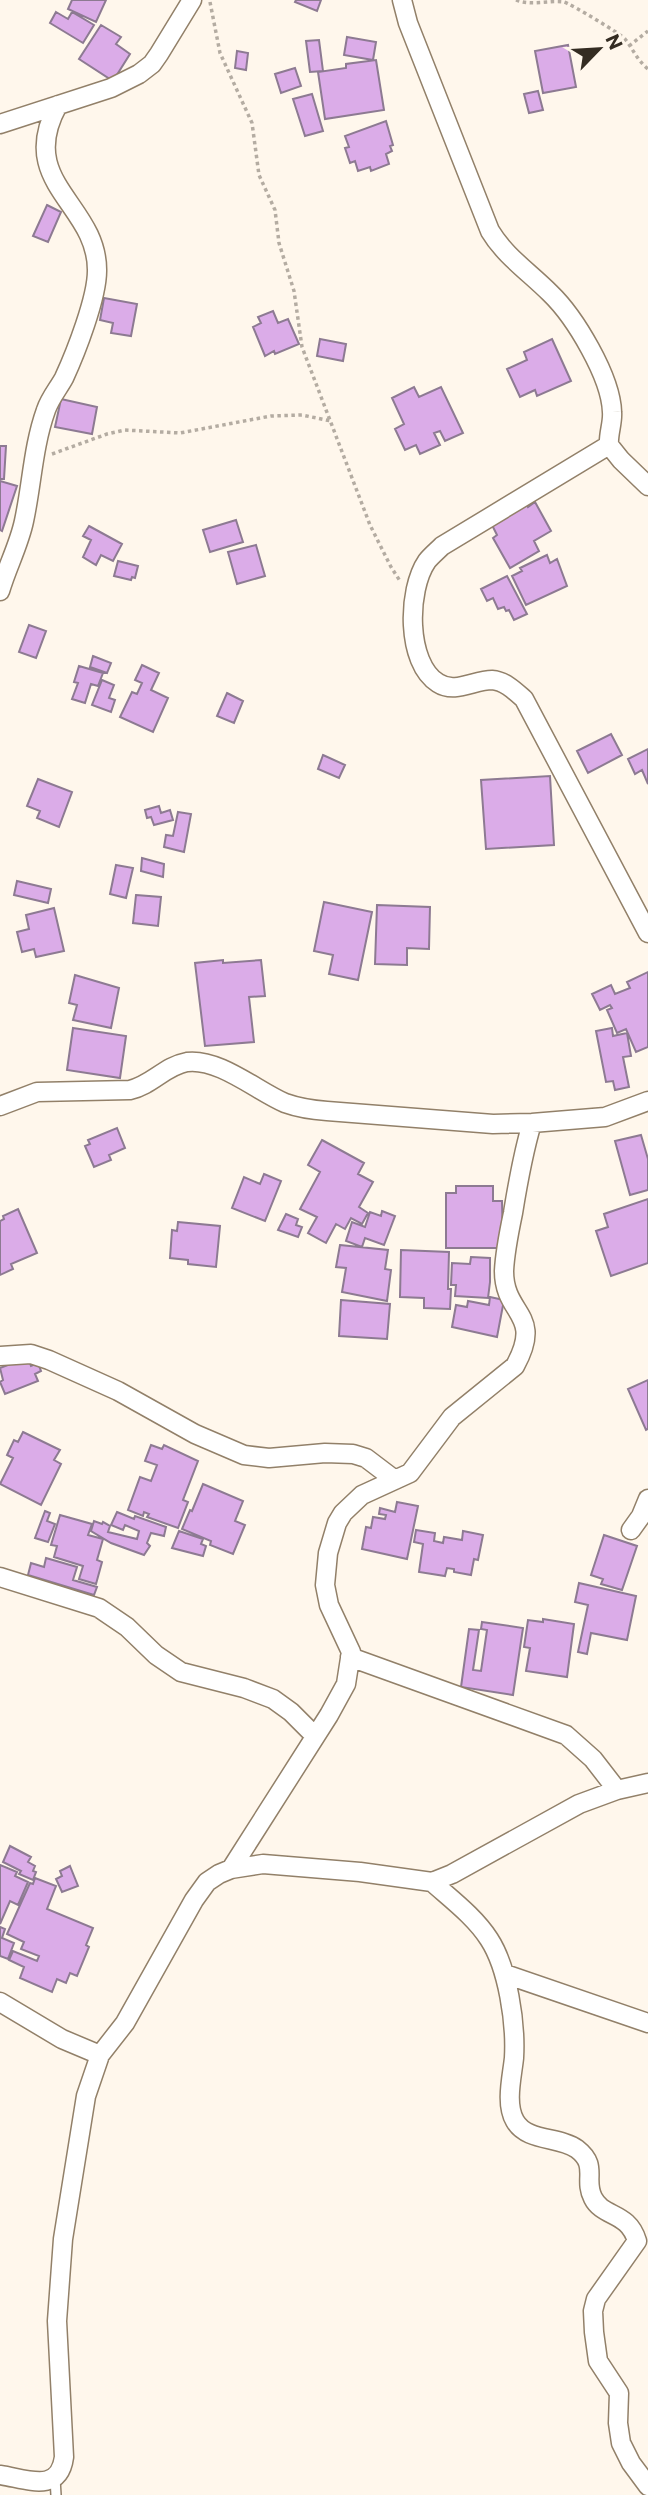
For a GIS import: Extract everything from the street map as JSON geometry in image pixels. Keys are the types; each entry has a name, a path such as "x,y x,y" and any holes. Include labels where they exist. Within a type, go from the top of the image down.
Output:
{"street":[{"path":"0,124 111,88 139,74 152,64 192,0"},
{"path":"402,0 408,23 490,231 499,245 553,295 591,350 612,412 609,445 648,486"},
{"path":"0,591 24,524 37,442 46,410 64,377 86,320 97,271 96,253 89,234 52,175 44,150 50,120 58,105"},
{"path":"609,445 442,546 427,562 415,597 413,631 416,650 424,667 438,684 456,688 493,680 510,686 524,699 648,933"},
{"path":"0,1106 37,1092 130,1090 143,1086 169,1068 190,1062 203,1062 285,1103 308,1110 493,1124 532,1123 605,1117 648,1101"},
{"path":"231,1869 346,1684 351,1657 326,1595 326,1567 331,1539 344,1513 357,1500 413,1470 439,1431 452,1417 514,1366 521,1354 526,1329 505,1284 504,1267 518,1177 532,1123"},
{"path":"0,1356 30,1354 49,1360 118,1391 195,1434 244,1455 269,1458 325,1453 353,1454 366,1458 395,1480"},
{"path":"631,1530 648,1499"},
{"path":"0,1577 99,1608 127,1628 156,1655 181,1671 273,1699 291,1712 315,1737"},
{"path":"351,1657 566,1735 593,1759 617,1790"},
{"path":"0,2475 46,2481 55,2487 62,2470 64,2457 57,2321 63,2239 86,2096 100,2055 125,2023 194,1900 207,1882 231,1869 263,1864 360,1872 432,1882 452,1874 579,1804 617,1790 648,1783"},
{"path":"432,1882 489,1938 505,1974 514,2051 510,2104 513,2118 517,2125 530,2134 559,2140 579,2151 590,2165 592,2197 603,2208 627,2222 637,2241 597,2299 593,2311 598,2361 619,2393 618,2423 621,2443 631,2463 648,2486"},
{"path":"505,1974 648,2023"},
{"path":"0,2002 62,2039 100,2055"}],"path":[{"path":"209,0 220,53 252,123 259,175 275,210 277,236 294,291 302,347 383,553 402,583 415,597"},
{"path":"516,0 563,2 618,33 636,58 648,69"},
{"path":"629,46 648,31"},
{"path":"35,460 125,430 180,433 271,416 302,415 331,421"}],"building":[{"path":"72,0 106,0 96,22 68,9"},
{"path":"321,0 317,11 295,2"},
{"path":"56,12 68,19 72,12 94,25 83,43 50,23"},
{"path":"101,25 121,37 116,44 130,54 113,81 79,59"},
{"path":"347,37 376,42 373,60 344,55"},
{"path":"319,40 323,71 310,72 306,41"},
{"path":"568,45 576,87 543,93 535,51"},
{"path":"237,51 248,53 246,70 235,68"},
{"path":"376,60 384,110 325,119 318,72 346,68 346,64"},
{"path":"295,68 301,86 281,93 275,74"},
{"path":"538,91 543,110 529,113 524,94"},
{"path":"312,94 323,131 305,136 293,99"},
{"path":"386,121 393,145 390,146 392,151 386,154 389,164 371,171 370,167 358,171 355,161 350,163 345,148 349,147 345,136"},
{"path":"47,205 61,212 48,242 33,236"},
{"path":"104,298 137,304 131,336 111,333 113,323 100,320"},
{"path":"273,311 278,323 288,319 299,344 265,356 253,327 261,323 258,317"},
{"path":"320,339 346,344 343,361 317,356"},
{"path":"552,339 571,381 537,396 535,390 520,397 507,369 527,360 524,352"},
{"path":"414,387 419,397 441,387 463,433 445,441 440,431 434,433 440,445 420,454 416,445 405,450 395,429 404,424 392,398"},
{"path":"61,399 97,407 92,434 55,427"},
{"path":"0,446 6,446 4,479 0,479"},
{"path":"0,481 17,486 2,531 0,530"},
{"path":"524,499 528,507 535,502 551,531 534,541 539,551 510,568 493,538 497,535 492,525"},
{"path":"236,520 243,542 210,552 203,530"},
{"path":"89,526 122,544 113,561 101,555 96,565 83,557 91,540 83,536"},
{"path":"256,545 265,576 237,584 228,552"},
{"path":"547,555 550,563 557,559 567,586 526,605 512,576 522,571 520,568"},
{"path":"118,561 138,566 135,578 132,577 131,580 114,576"},
{"path":"507,576 527,614 514,620 509,610 506,611 504,607 498,609 493,598 487,601 481,589"},
{"path":"29,625 46,631 36,658 19,652"},
{"path":"93,656 111,663 107,673 90,667"},
{"path":"142,665 159,673 151,690 168,698 153,732 120,717 132,692 137,694 142,683 135,680"},
{"path":"79,666 103,673 98,686 91,684 85,703 72,699 78,683 74,682"},
{"path":"102,680 114,685 109,698 115,700 111,712 92,705"},
{"path":"227,693 243,701 234,723 217,716"},
{"path":"611,734 622,755 588,773 577,751"},
{"path":"648,749 648,784 642,770 635,774 628,759"},
{"path":"323,755 345,765 339,778 318,769"},
{"path":"550,776 554,845 486,849 481,780"},
{"path":"38,779 72,792 59,827 37,818 40,811 27,806"},
{"path":"159,806 161,813 170,810 173,820 154,825 151,817 147,818 145,810"},
{"path":"178,812 191,814 184,852 164,847 166,835 173,836"},
{"path":"142,858 164,864 163,877 141,871"},
{"path":"116,865 133,868 126,898 110,894"},
{"path":"17,881 51,889 48,903 14,895"},
{"path":"136,895 161,897 158,926 133,923"},
{"path":"324,902 372,912 358,980 329,974 333,955 314,951"},
{"path":"377,905 430,907 429,949 407,948 407,965 375,964"},
{"path":"54,908 64,951 36,957 34,949 22,952 17,932 29,929 26,915"},
{"path":"223,960 223,963 261,960 265,996 249,997 254,1042 205,1046 195,963"},
{"path":"648,972 648,1047 636,1052 626,1029 617,1033 607,1010 612,1008 610,1005 600,1010 592,994 611,985 615,994 630,988 627,982"},
{"path":"75,975 119,988 111,1028 73,1020 77,1005 69,1003"},
{"path":"73,1028 126,1036 120,1078 67,1070"},
{"path":"612,1028 613,1036 627,1033 631,1056 623,1057 629,1087 615,1090 613,1081 606,1082 596,1031"},
{"path":"117,1128 125,1148 109,1155 111,1160 94,1167 85,1146 90,1144 88,1140"},
{"path":"641,1135 648,1159 648,1190 630,1195 615,1141"},
{"path":"322,1140 364,1163 358,1174 373,1182 359,1207 368,1213 362,1224 351,1218 345,1229 336,1224 326,1243 308,1233 317,1217 300,1209 320,1172 308,1165"},
{"path":"264,1174 281,1181 265,1221 232,1208 244,1177 260,1184"},
{"path":"456,1186 493,1186 493,1201 502,1201 503,1248 446,1248 446,1193 456,1193"},
{"path":"648,1199 648,1263 611,1276 596,1231 608,1227 604,1214"},
{"path":"18,1209 37,1253 11,1264 13,1269 0,1275 0,1221 4,1219 3,1216"},
{"path":"382,1211 395,1216 384,1245 365,1238 362,1247 346,1241 352,1222 365,1227 370,1212 381,1216"},
{"path":"286,1214 298,1219 296,1225 302,1227 298,1237 278,1230"},
{"path":"178,1222 220,1226 216,1267 188,1264 188,1260 170,1258 172,1230 177,1231"},
{"path":"340,1245 388,1250 385,1269 391,1270 387,1301 342,1292 346,1268 336,1267"},
{"path":"401,1250 449,1252 450,1309 424,1308 424,1298 400,1297"},
{"path":"471,1257 490,1258 488,1298 455,1296 456,1285 451,1285 452,1263 470,1264"},
{"path":"490,1297 504,1300 497,1337 452,1327 456,1305 467,1307 468,1301 489,1305"},
{"path":"341,1300 390,1304 387,1339 339,1336"},
{"path":"28,1357 31,1366 38,1363 41,1371 35,1374 38,1381 5,1394 0,1382 3,1380 0,1368"},
{"path":"648,1380 648,1429 646,1430 628,1389"},
{"path":"23,1432 60,1450 54,1460 61,1464 41,1505 0,1484 13,1458 7,1455 14,1440 18,1442"},
{"path":"151,1445 162,1449 164,1445 198,1461 183,1500 188,1502 178,1528 147,1517 149,1514 144,1512 143,1516 128,1510 140,1477 151,1481 157,1465 145,1461"},
{"path":"203,1484 243,1501 235,1521 245,1525 233,1554 182,1529"},
{"path":"397,1502 418,1506 407,1559 362,1549 366,1527 371,1528 373,1517 385,1519 386,1515 379,1514 380,1508 395,1512"},
{"path":"45,1511 50,1513 47,1521 55,1524 48,1542 35,1538"},
{"path":"117,1512 166,1527 164,1536 151,1533 147,1543 150,1546 144,1555 111,1543 91,1531 94,1521 103,1522 110,1526 108,1532 137,1539 139,1531 125,1525 123,1530 111,1525"},
{"path":"60,1515 92,1524 88,1535 103,1539 97,1560 102,1562 96,1584 79,1579 83,1566 54,1557 57,1546 51,1545"},
{"path":"416,1530 435,1533 434,1541 443,1543 444,1537 462,1540 463,1531 483,1535 478,1560 474,1559 471,1575 447,1568 445,1576 419,1572 423,1544 414,1542"},
{"path":"179,1531 203,1539 201,1544 206,1546 203,1556 172,1548"},
{"path":"604,1535 637,1546 622,1590 601,1584 603,1579 591,1575"},
{"path":"46,1558 77,1567 73,1580 97,1587 94,1595 28,1575 31,1563 44,1567"},
{"path":"579,1583 636,1596 627,1640 591,1633 587,1654 578,1652 588,1605 575,1602"},
{"path":"543,1619 574,1624 567,1677 526,1671 530,1648 524,1647 528,1620 543,1622"},
{"path":"482,1622 523,1628 513,1695 461,1687 469,1629 479,1630 473,1670 481,1671 487,1630 481,1629"},
{"path":"10,1846 31,1857 28,1862 35,1866 33,1871 36,1872 33,1880 3,1862"},
{"path":"0,1865 17,1872 15,1876 28,1882 18,1905 10,1901 0,1924"},
{"path":"70,1866 78,1886 62,1892 56,1879 62,1876 60,1871"},
{"path":"35,1878 56,1886 47,1909 93,1928 86,1945 89,1947 77,1976 70,1973 66,1983 57,1979 52,1992 20,1978 24,1967 9,1960 13,1951 37,1961 39,1956 21,1949 24,1942 7,1934 30,1883 33,1884"},
{"path":"0,1927 5,1929 2,1938 14,1943 8,1959 0,1956"}]}
